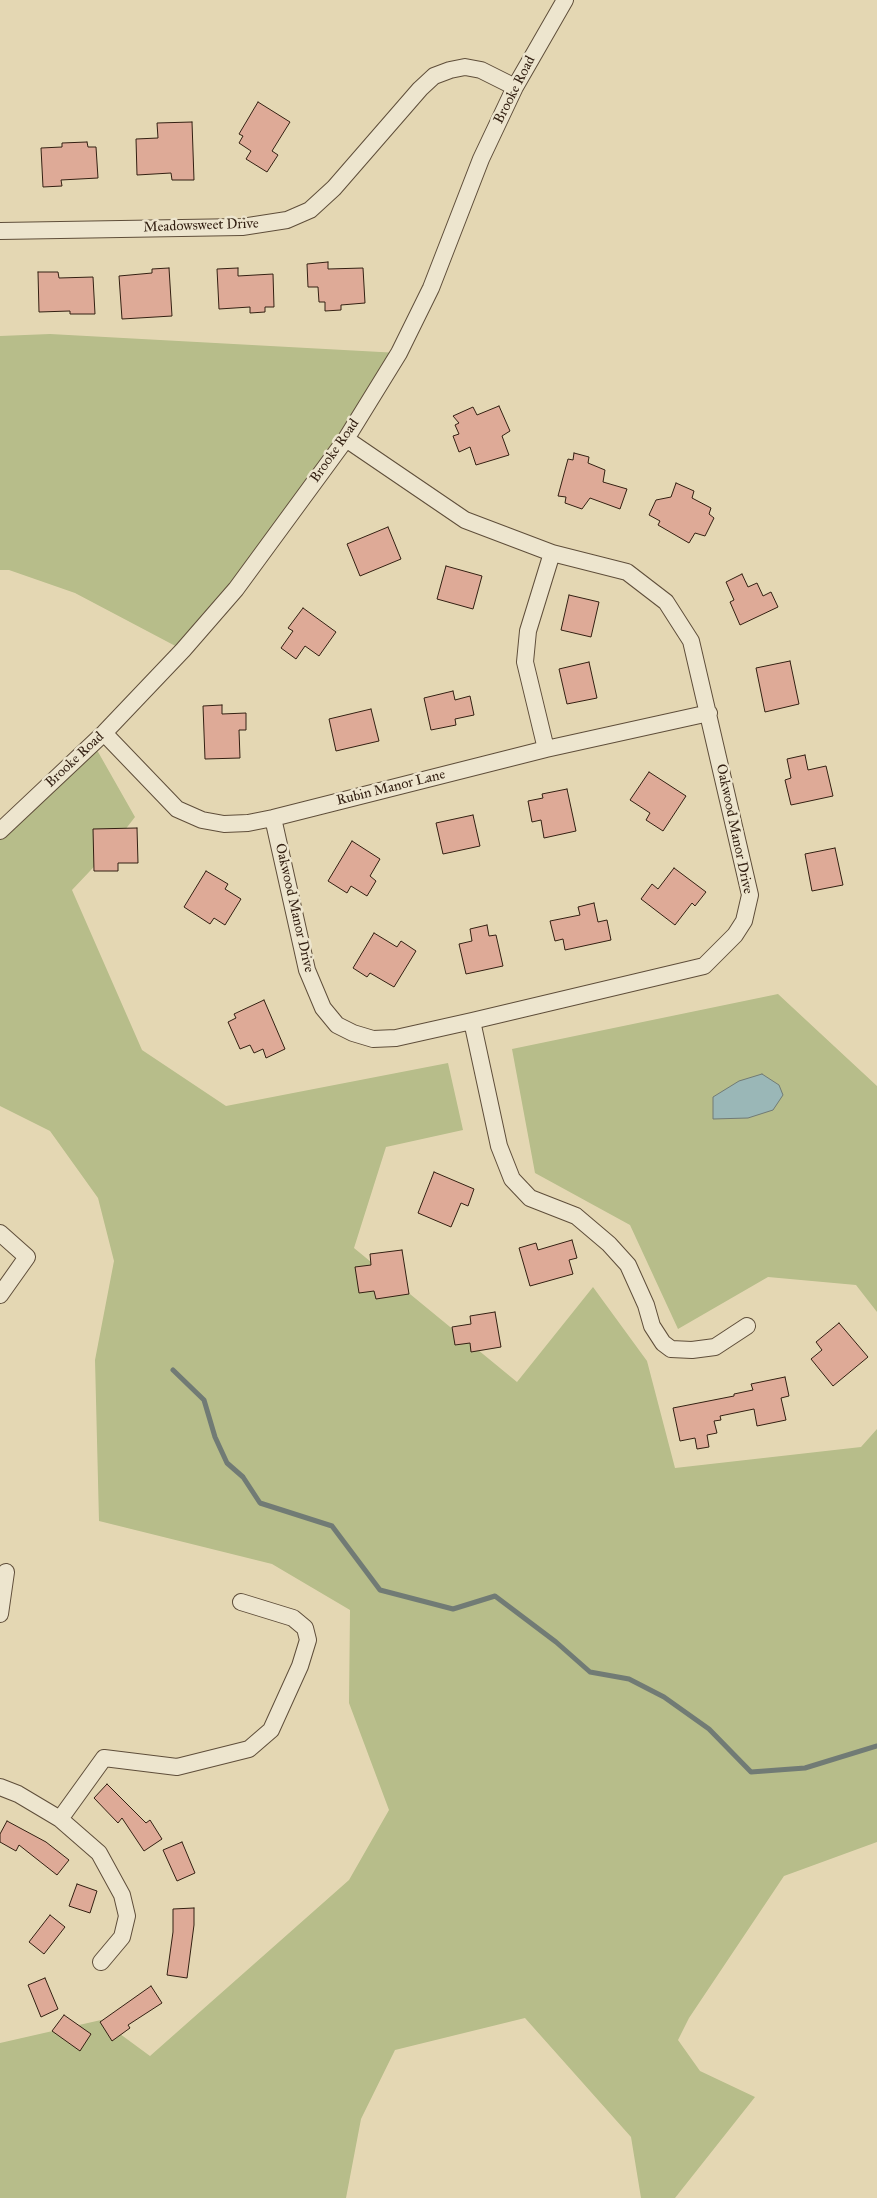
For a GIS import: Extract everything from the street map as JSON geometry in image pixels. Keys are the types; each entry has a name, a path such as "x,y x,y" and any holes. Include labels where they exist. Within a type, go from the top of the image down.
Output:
{"street":[{"name":"Brooke Road","path":"0,831 104,733 183,650 236,589 346,439 399,353 431,288 482,159 515,87 565,0"},
{"name":"Meadowsweet Drive","path":"0,230 242,227 287,220 310,210 334,188 420,89 434,76 465,67 481,70 515,87"},
{"name":"Oakwood Manor Drive","path":"273,818 307,970 323,1008 337,1025 353,1033 373,1039 396,1038 472,1022 704,966 735,935 744,921 750,895 691,641 666,602 627,572 552,553 465,520 346,439"},
{"path":"546,749 525,662 528,631 552,553"},
{"name":"Rubin Manor Lane","path":"104,733 177,809 202,820 224,824 248,823 273,818 546,749 709,713"},
{"path":"472,1022 499,1146 512,1179 530,1198 576,1216 609,1244 628,1265 646,1305 652,1326 663,1343 671,1349 692,1350 715,1347 747,1326"},
{"path":"0,1232 27,1257 1,1290"},
{"path":"0,1614 6,1572"},
{"path":"60,1819 104,1758 177,1767 249,1749 271,1730 300,1666 308,1640 305,1628 293,1618 241,1602"},
{"path":"0,1787 18,1794 60,1819 99,1853 122,1895 127,1916 122,1937 101,1962"}],"green space":[{"path":"50,334 399,353 183,650 75,593 9,570 0,570 0,336"},
{"path":"93,743 135,817 107,853 72,890 142,1050 226,1106 448,1063 463,1130 386,1147 354,1248 517,1382 593,1287 647,1361 675,1468 861,1447 877,1429 877,1842 784,1876 689,2018 678,2040 700,2071 755,2097 675,2198 641,2198 631,2137 525,2018 395,2050 361,2119 346,2198 0,2198 0,2043 101,2020 150,2056 349,1880 389,1810 349,1703 350,1610 272,1564 99,1521 95,1360 114,1261 98,1198 50,1131 0,1106 0,831"},
{"path":"778,994 877,1086 877,1312 856,1285 768,1277 678,1329 630,1225 535,1173 512,1049"}],"water":[{"path":"762,1074 779,1085 783,1095 773,1110 748,1118 713,1119 713,1097 739,1081"}],"building":[{"path":"258,102 290,122 272,151 278,155 267,172 246,159 251,151 239,143 243,136 239,134"},
{"path":"192,122 194,180 172,180 171,173 137,175 136,139 158,138 157,123"},
{"path":"87,142 88,147 96,147 98,178 61,180 62,186 43,187 41,148 62,147 62,143"},
{"path":"328,262 328,269 363,268 365,303 341,305 341,310 325,311 325,302 319,302 318,287 308,287 307,264"},
{"path":"169,268 172,316 122,319 119,276 152,273 152,269"},
{"path":"238,268 238,276 273,274 274,307 265,307 265,312 250,313 250,307 219,309 217,269"},
{"path":"38,272 58,272 59,278 93,277 95,314 70,314 70,311 39,312"},
{"path":"499,406 510,431 502,436 509,455 476,465 470,447 459,452 453,436 459,434 455,425 459,423 453,416 473,407 477,415"},
{"path":"574,453 589,457 588,463 605,470 603,482 627,489 620,509 590,498 582,509 565,503 566,497 558,496 568,459 573,460"},
{"path":"676,483 694,491 692,498 711,508 709,514 714,518 705,536 695,533 689,543 658,525 660,521 649,515 656,500 671,497"},
{"path":"388,527 401,559 360,576 347,544"},
{"path":"446,566 482,576 473,609 437,599"},
{"path":"742,574 748,587 757,583 763,596 771,592 778,607 740,625 730,602 734,600 726,582"},
{"path":"569,595 599,602 591,637 561,630"},
{"path":"303,608 336,632 319,656 305,646 296,659 281,648 293,631 288,628"},
{"path":"790,661 799,704 765,712 756,668"},
{"path":"589,662 597,698 567,704 559,669"},
{"path":"453,691 455,700 470,696 474,715 455,719 456,725 431,730 424,698"},
{"path":"222,705 222,714 246,713 246,730 239,730 240,758 205,759 203,706"},
{"path":"371,709 379,741 336,751 329,719"},
{"path":"805,755 808,770 826,766 833,796 791,805 785,780 791,778 787,759"},
{"path":"649,772 686,796 663,831 646,820 650,813 630,800"},
{"path":"567,789 576,831 544,838 541,820 532,822 528,801 543,798 542,794"},
{"path":"473,815 480,846 443,854 436,823"},
{"path":"137,828 138,863 118,863 118,871 94,871 93,829"},
{"path":"352,841 380,859 370,876 376,881 367,896 351,886 347,893 328,881"},
{"path":"835,848 843,885 812,891 805,854"},
{"path":"674,868 706,892 695,906 692,903 675,925 641,899 652,884 658,889"},
{"path":"206,871 228,884 225,889 241,899 225,925 214,918 210,924 184,907"},
{"path":"594,903 598,922 607,920 611,940 565,950 563,939 555,941 550,921 580,915 578,907"},
{"path":"487,925 489,936 496,935 503,966 466,974 459,944 472,941 470,929"},
{"path":"374,933 397,947 401,941 416,951 394,987 370,973 367,977 353,968"},
{"path":"264,1000 285,1049 266,1058 263,1049 254,1053 250,1045 240,1049 228,1022 236,1018 234,1014"},
{"path":"434,1172 474,1189 468,1206 461,1203 451,1227 418,1213"},
{"path":"572,1240 577,1258 569,1260 573,1274 530,1286 519,1248 536,1243 538,1250"},
{"path":"402,1250 409,1294 376,1299 374,1291 359,1293 355,1267 371,1265 370,1254"},
{"path":"495,1312 501,1347 471,1352 470,1343 455,1345 452,1327 471,1324 470,1316"},
{"path":"839,1323 868,1357 833,1386 811,1359 822,1350 816,1342"},
{"path":"785,1377 789,1396 781,1398 786,1420 757,1426 754,1409 720,1416 721,1420 714,1421 717,1433 707,1435 709,1447 697,1449 695,1438 680,1441 673,1408 734,1396 734,1394 753,1390 751,1384"},
{"path":"107,1784 146,1823 150,1820 162,1839 144,1851 122,1818 118,1823 94,1798"},
{"path":"7,1821 46,1842 69,1860 57,1875 19,1845 16,1851 0,1842 0,1834"},
{"path":"182,1842 195,1873 177,1881 163,1850"},
{"path":"77,1884 97,1891 90,1913 69,1906"},
{"path":"194,1908 194,1925 187,1978 167,1975 173,1932 173,1909"},
{"path":"50,1915 65,1927 44,1954 29,1942"},
{"path":"45,1978 58,2009 41,2017 28,1985"},
{"path":"151,1986 162,2003 128,2025 130,2028 112,2041 100,2022"},
{"path":"64,2015 91,2034 80,2051 52,2031"}],"waterway":[{"path":"173,1370 204,1400 215,1437 227,1463 243,1477 260,1503 332,1526 380,1590 453,1609 495,1596 556,1642 590,1672 629,1679 664,1697 709,1729 751,1772 805,1768 877,1746"}]}
